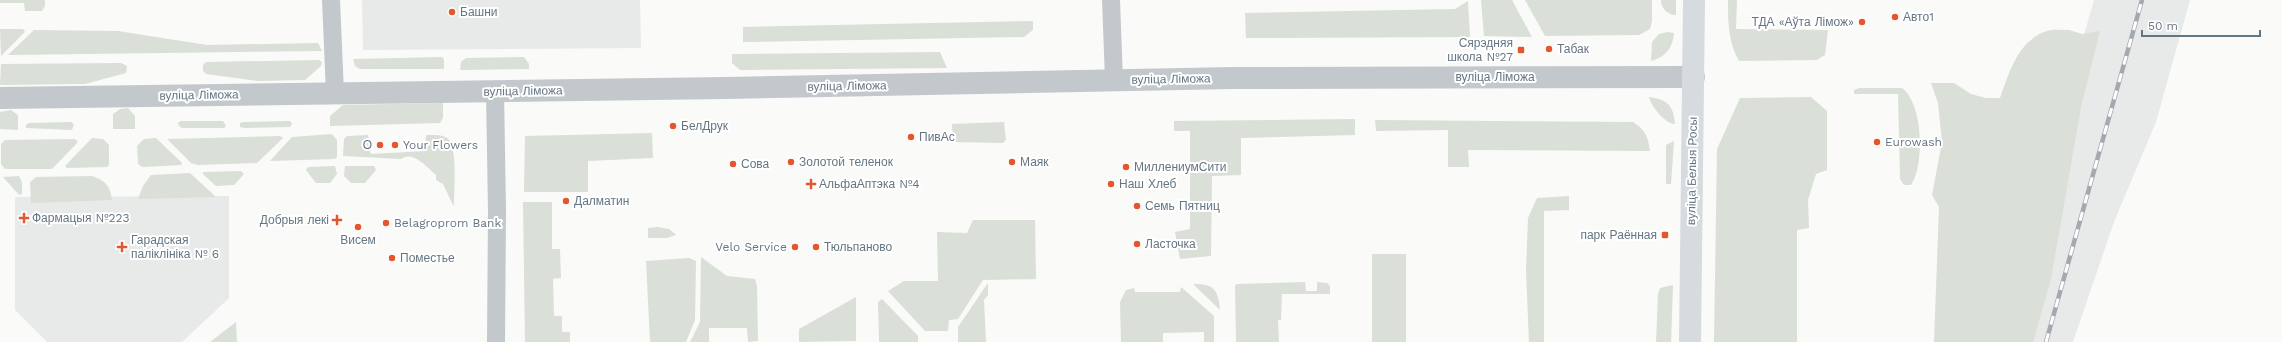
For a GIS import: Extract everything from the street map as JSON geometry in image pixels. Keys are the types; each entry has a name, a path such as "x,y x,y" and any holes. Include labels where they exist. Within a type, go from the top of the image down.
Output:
{"main road":[{"name":"вуліца Белыя Росы","path":"1690,342 1694,0"}],"street":[{"path":"331,0 335,93"},
{"path":"1111,0 1114,80"},
{"name":"вуліца Ліможа","path":"0,98 496,92 1249,78 1694,77"},
{"path":"496,92 496,342"}],"shaded area":[{"path":"0,0 45,0 45,6 42,11 25,11 24,3 0,3"},
{"path":"362,0 640,0 641,48 363,50"},
{"path":"1481,0 1512,0 1532,37 1484,36"},
{"path":"1525,0 1652,0 1652,21 1650,29 1639,35 1545,36"},
{"path":"1661,0 1676,0 1676,15 1670,14 1665,10 1662,6"},
{"path":"1728,0 1737,0 1736,29 1828,30 1825,55 1817,60 1739,61 1735,54 1731,39"},
{"path":"2094,0 2190,0 2156,122 2114,222 2073,342 2018,342 2071,80"},
{"path":"1468,1 1470,37 1246,38 1245,13 1455,9"},
{"path":"1033,21 1033,30 1024,37 743,42 743,27"},
{"path":"0,29 23,29 25,32 1,56"},
{"path":"34,30 118,31 207,45 318,43 322,51 8,55"},
{"path":"2069,30 2082,34 2100,31 2081,107 2051,279 2033,342 1934,342 1939,207 1932,195 1942,142 1938,103 1931,83 1954,83 1971,94 1986,98 2000,98 2016,58 2029,42 2037,35 2047,31"},
{"path":"1668,32 1674,33 1672,43 1668,51 1661,57 1651,61 1652,42 1659,34"},
{"path":"940,52 947,68 740,70 732,63 732,54"},
{"path":"442,57 444,60 444,69 360,69 355,66 353,59"},
{"path":"524,57 529,64 529,69 460,70 461,62 466,58"},
{"path":"319,60 322,62 321,66 305,80 258,81 206,74 203,71 203,65 206,62"},
{"path":"121,63 127,66 126,73 85,84 0,85 1,64"},
{"path":"1859,88 1902,88 1909,96 1918,120 1920,135 1918,164 1911,185 1904,185 1900,179 1898,94 1854,94 1854,90"},
{"path":"1649,97 1661,100 1668,104 1673,112 1675,124 1667,121 1659,114 1652,105"},
{"path":"1811,97 1827,111 1827,170 1816,174 1808,200 1809,228 1797,230 1797,342 1714,342 1717,149 1740,98"},
{"path":"443,103 443,118 440,123 330,126 330,116 343,105"},
{"path":"128,108 135,116 135,129 113,129 113,114 120,109"},
{"path":"11,110 18,115 18,130 0,129 0,112"},
{"path":"1355,119 1355,135 1241,138 1241,175 1212,176 1211,256 1180,259 1175,232 1190,229 1190,131 1174,131 1174,121"},
{"path":"1375,120 1633,122 1645,134 1650,151 1468,150 1469,167 1448,167 1448,130 1376,131"},
{"path":"181,121 223,121 226,126 224,128 182,128 178,123"},
{"path":"290,121 292,123 290,127 240,127 240,123 243,122"},
{"path":"71,122 74,124 72,130 26,128 26,125 29,123"},
{"path":"1004,122 1006,140 1003,143 953,142 952,124"},
{"path":"652,133 653,158 588,161 588,192 524,192 525,136"},
{"path":"332,134 337,140 337,157 335,159 270,161 292,137"},
{"path":"368,135 370,152 372,154 425,151 426,135 440,135 447,138 453,149 455,179 454,205 443,184 436,180 436,175 415,158 406,157 401,159 343,156 344,139 347,136"},
{"path":"280,136 283,138 257,163 198,165 191,163 167,139"},
{"path":"92,138 103,139 109,145 109,165 107,167 67,168 65,166"},
{"path":"156,138 182,163 181,165 142,167 138,164 137,146 144,139"},
{"path":"75,139 78,142 52,169 5,169 1,164 1,144 5,140"},
{"path":"1674,141 1671,184 1666,184 1666,145"},
{"path":"335,166 337,174 330,183 316,183 306,170 308,167"},
{"path":"345,166 374,166 376,170 365,183 351,183 344,176"},
{"path":"241,171 244,174 234,185 216,186 203,174 203,172"},
{"path":"190,173 216,197 138,199 143,186 151,175"},
{"path":"19,176 22,182 22,194 19,195 3,177"},
{"path":"92,176 104,182 110,191 112,200 31,203 30,182 36,177"},
{"name":"Гарадская паліклініка № 6","path":"229,196 229,298 182,342 47,342 15,310 15,197"},
{"path":"1569,196 1569,210 1544,211 1544,342 1529,342 1526,271 1528,218 1537,198"},
{"path":"523,202 552,202 552,249 560,249 561,278 553,279 554,316 562,316 562,332 570,332 570,342 525,342"},
{"path":"973,220 1035,220 1036,279 983,280 958,319 949,320 948,331 925,331 888,291 904,281 938,281 937,232 967,233"},
{"path":"658,227 669,229 676,235 667,238 648,238 648,228"},
{"path":"1372,254 1406,254 1406,342 1372,342"},
{"path":"701,257 727,276 755,279 757,286 758,341 748,342 747,328 709,328 709,342 690,342 700,322"},
{"path":"689,258 696,261 695,320 686,342 650,342 646,261"},
{"path":"1305,282 1306,291 1317,291 1317,282 1327,283 1330,286 1330,294 1282,294 1281,320 1278,320 1279,342 1236,342 1235,286 1237,284"},
{"path":"988,283 988,295 984,300 986,342 958,342 958,327"},
{"path":"1193,284 1206,285 1214,289 1218,297 1220,310"},
{"path":"1673,285 1671,342 1656,342 1658,294 1660,288"},
{"path":"1181,287 1214,316 1214,342 1204,342 1204,332 1163,333 1163,342 1121,342 1120,302 1126,290 1134,288 1135,292 1180,292"},
{"path":"856,297 856,341 799,342 799,329"},
{"path":"882,299 918,336 918,342 879,342 878,302"},
{"path":"236,322 237,342 210,342"}],"railway":[{"path":"2046,342 2142,0"}],"place":[{"name":"Башни","path":"452,12"},
{"name":"Авто1","path":"1895,17"},
{"name":"ТДА «Аўта Лімож»","path":"1862,22"},
{"name":"Табак","path":"1549,49"},
{"name":"Сярэдняя школа №27","path":"1521,50"},
{"name":"БелДрук","path":"673,126"},
{"name":"ПивАс","path":"911,137"},
{"name":"Eurowash","path":"1877,142"},
{"name":"О","path":"380,145"},
{"name":"Your Flowers","path":"395,145"},
{"name":"Золотой теленок","path":"791,162"},
{"name":"Маяк","path":"1012,162"},
{"name":"Сова","path":"733,164"},
{"name":"МиллениумСити","path":"1126,167"},
{"name":"АльфаАптэка №4","path":"811,184"},
{"name":"Наш Хлеб","path":"1111,184"},
{"name":"Далматин","path":"566,201"},
{"name":"Семь Пятниц","path":"1137,206"},
{"name":"Фармацыя №223","path":"24,218"},
{"name":"Добрыя лекі","path":"337,220"},
{"name":"Belagroprom Bank","path":"386,223"},
{"name":"Висем","path":"358,227"},
{"name":"парк Раённая","path":"1665,235"},
{"name":"Ласточка","path":"1137,244"},
{"name":"Гарадская паліклініка № 6","path":"122,247"},
{"name":"Velo Service","path":"795,247"},
{"name":"Тюльпаново","path":"816,247"},
{"name":"Поместье","path":"392,258"}]}
